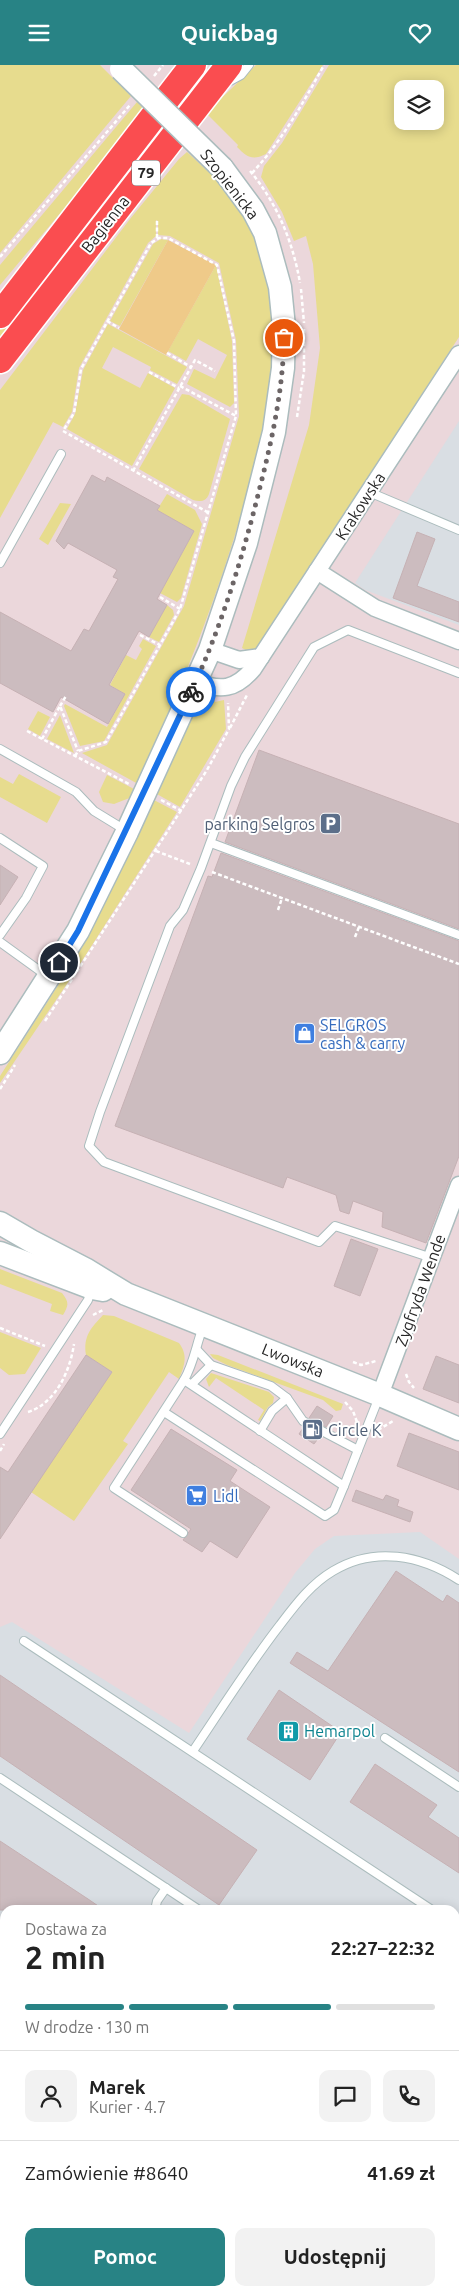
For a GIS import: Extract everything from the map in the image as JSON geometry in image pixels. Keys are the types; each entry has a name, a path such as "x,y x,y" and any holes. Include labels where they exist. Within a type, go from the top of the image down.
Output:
{"main road":[{"name":"Bagienna","path":"0,360 230,65"},
{"name":"Bagienna","path":"0,315 181,69"}],"street":[{"name":"Szopienicka","path":"119,67 222,168 253,210 268,241 280,287 284,348 281,382 271,442 246,543 210,650 196,682"},
{"name":"Krakowska","path":"196,682 214,688 227,687 247,676 459,354"},
{"path":"317,571 375,608 459,641"},
{"path":"210,650 239,660 261,657"},
{"path":"8,1058 50,978 78,931 196,682"},
{"name":"Zygfryda Wende","path":"380,1395 459,1185"},
{"name":"Lwowska","path":"0,1223 85,1269 126,1294 380,1395 459,1429"},
{"name":"Lwowska","path":"0,1253 90,1294 126,1294"}],"lane":[{"path":"209,92 241,75 249,65"},
{"path":"0,563 61,454"},
{"path":"369,492 459,530"},
{"path":"432,1258 335,1225 319,1242 104,1162 89,1147 100,1112 170,926 183,909 245,757 314,647 348,630 459,673"},
{"path":"0,749 76,791 94,811 126,831"},
{"path":"0,839 43,866 26,898 0,935"},
{"path":"211,843 459,935"},
{"path":"0,942 50,978"},
{"path":"0,1434 90,1294"},
{"path":"183,1533 114,1488 192,1367 197,1350 196,1344 203,1325"},
{"path":"197,1350 211,1365 272,1386 287,1398 303,1421 358,1450"},
{"path":"192,1385 211,1365"},
{"path":"184,1380 344,1486"},
{"path":"164,1412 325,1516 334,1510 380,1395"},
{"path":"260,1431 272,1411 287,1398"},
{"path":"194,1751 264,1645 305,1592 334,1570 365,1558 394,1555 423,1561 459,1580"},
{"path":"24,1641 194,1751 425,1905"},
{"path":"385,1738 459,1787"},
{"path":"0,1778 192,1905"},
{"path":"156,1905 166,1888"}],"path":[{"path":"252,173 279,140 303,104 324,65"},
{"path":"153,77 181,69"},
{"path":"0,257 134,100"},
{"path":"157,221 157,238"},
{"path":"75,756 78,751 106,742 180,609 209,513 236,416 234,341 218,265 168,238 157,238 151,243 81,369 74,413 63,431 209,513"},
{"path":"108,321 120,328"},
{"path":"167,353 191,367"},
{"path":"133,471 195,360 215,371"},
{"path":"149,372 236,416"},
{"path":"160,597 180,609"},
{"path":"140,635 160,645"},
{"path":"42,739 66,696"},
{"path":"44,1023 207,770 230,729 227,698"},
{"path":"60,707 78,751"},
{"path":"27,731 83,760"},
{"path":"156,851 187,863"},
{"path":"211,872 459,964"},
{"path":"278,910 282,898"},
{"path":"355,937 359,927"},
{"path":"0,1089 8,1058"},
{"path":"89,1317 98,1311 110,1309 90,1294"},
{"path":"0,1328 46,1347"},
{"path":"24,1413 33,1410 49,1399 60,1385 68,1369 75,1337"},
{"path":"345,1360 361,1365 378,1360"},
{"path":"406,1367 409,1383 420,1392"},
{"path":"344,1401 353,1411 355,1422 379,1430 396,1421"},
{"path":"0,1451 5,1444"}],"shaded area":[{"path":"0,65 100,65 131,96 0,253"},
{"path":"256,65 323,65 266,154 250,157 237,147 238,145 206,113"},
{"path":"329,65 459,65 459,337 264,646 252,653 242,648 309,425 320,348 313,264 306,236 294,241 282,212 261,177 264,166 282,143"},
{"path":"137,102 146,111 0,285 0,265"},
{"path":"160,124 167,130 0,344 0,330"},
{"path":"187,152 213,176 215,174 244,214 257,241 262,254 273,310 274,368 270,398 253,472 229,553 172,707 138,784 82,753 107,745 184,606 239,416 236,340 219,263 170,236 158,235 158,221 156,220 156,236 148,243 79,368 72,412 63,427 53,422 0,518 0,390 130,219 179,159"},
{"path":"161,239 168,240 120,326 110,321 153,244"},
{"path":"168,240 216,265 166,355 119,329"},
{"path":"216,265 232,341 234,403 230,407 187,384 194,369 215,379 227,355 198,339 186,361 168,351"},
{"path":"108,324 187,367 177,384 150,370 151,367 113,347 102,368 140,388 148,373 175,388 132,466 67,429 75,414 83,370"},
{"path":"182,394 189,395 230,419 209,494 202,501 193,500 139,469"},
{"path":"459,421 459,625 365,590 355,583"},
{"path":"167,494 195,510 202,524 181,598 177,602 160,593 194,531 157,510"},
{"path":"60,503 71,504 48,545 39,539"},
{"path":"167,605 173,610 174,615 159,642 149,637"},
{"path":"143,639 156,646 104,741 80,746 64,706 65,704 107,727 125,694 110,685 126,655 136,660 142,649 139,646"},
{"path":"214,699 215,702 224,700 226,729 180,807 155,793 187,726 204,704"},
{"path":"38,711 50,717 40,736 28,729"},
{"path":"60,715 74,753 47,739"},
{"path":"19,774 61,797 47,823 0,797 0,777 13,784"},
{"path":"107,775 136,790 132,797 114,804 103,802 99,792"},
{"path":"152,799 177,812 73,975 0,1083 0,1076 66,973"},
{"path":"0,1269 62,1293 67,1304 63,1315 50,1311 52,1304 0,1284"},
{"path":"103,1315 114,1316 179,1343 185,1356 184,1365 179,1379 169,1372 123,1441 128,1444 74,1521 31,1492 112,1372 86,1355 87,1337"},
{"path":"0,1332 41,1348 25,1374 9,1375 0,1368"},
{"path":"210,1354 218,1355 343,1404 341,1410 336,1411 323,1400 227,1365 213,1358"},
{"path":"211,1373 269,1392 274,1397 273,1403 268,1407 260,1421 258,1420 264,1410 216,1378 209,1387 206,1379"},
{"path":"420,1532 459,1559 459,1905 0,1905 0,1627 12,1622 189,1733 295,1573 315,1549 334,1536"}],"building":[{"path":"92,475 105,482 107,477 160,506 157,510 194,531 157,599 167,605 149,637 139,631 109,685 125,694 108,724 61,697 53,712 0,683 0,612 71,651 84,629 89,631 118,579 113,577 117,570 68,543 64,549 56,541"},
{"path":"417,532 435,539 417,586 459,602 459,622 393,598"},
{"path":"259,750 459,824 459,929 225,842"},
{"name":"SELGROS cash & carry","path":"221,853 459,941 459,1156 426,1243 382,1227 383,1212 353,1201 349,1214 340,1211 336,1195 287,1177 283,1188 115,1126 208,876 212,877"},
{"path":"0,865 18,877 0,905"},
{"path":"351,1239 378,1249 360,1296 334,1286"},
{"path":"86,1355 112,1372 0,1539 0,1467 8,1472"},
{"path":"436,1356 459,1365 459,1403 423,1389"},
{"path":"317,1406 333,1416 326,1427 309,1418"},
{"path":"303,1428 320,1436 314,1444 299,1434"},
{"name":"Lidl","path":"171,1429 237,1470 230,1481 270,1507 237,1558 210,1541 202,1552 183,1540 191,1529 131,1490"},
{"path":"409,1433 459,1452 459,1490 397,1466"},
{"path":"356,1490 383,1500 386,1495 399,1500 397,1506 413,1512 410,1522 352,1501"},
{"path":"396,1571 443,1602 447,1595 459,1603 459,1772 290,1663 297,1652 328,1671"},
{"path":"0,1675 257,1850 219,1905 0,1756"},
{"name":"Hemarpol","path":"279,1690 341,1732 310,1780 247,1739"},
{"path":"375,1764 437,1805 428,1817 459,1838 459,1873 350,1802"},
{"path":"0,1841 97,1905 0,1905"}],"way so far":[{"path":"191,692 210,650 246,543 274,432 284,359 284,338"}],"place":[{"name":"parking Selgros","path":"331,824"},
{"name":"SELGROS cash & carry","path":"304,1034"},
{"name":"Circle K","path":"312,1430"},
{"name":"Lidl","path":"197,1496"},
{"name":"Hemarpol","path":"288,1731"}],"route":[{"path":"59,962 78,931 191,692"}]}
